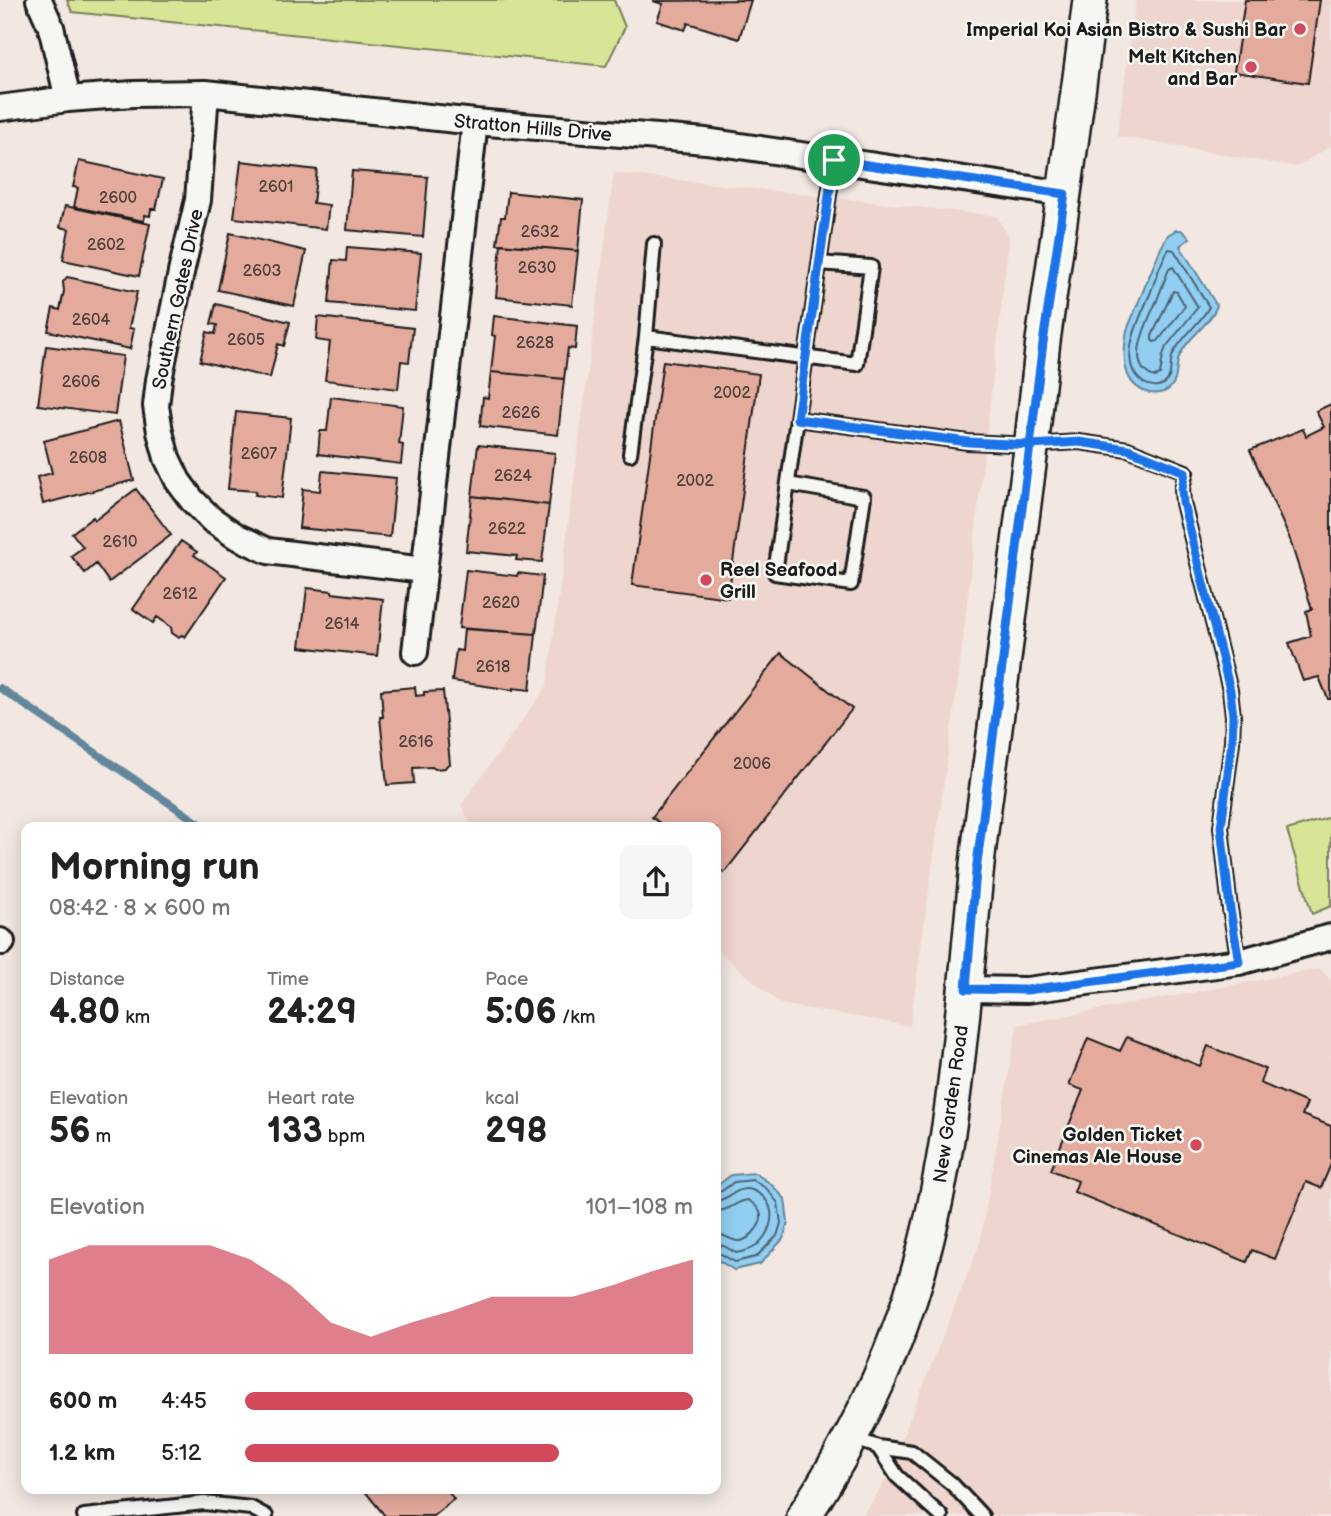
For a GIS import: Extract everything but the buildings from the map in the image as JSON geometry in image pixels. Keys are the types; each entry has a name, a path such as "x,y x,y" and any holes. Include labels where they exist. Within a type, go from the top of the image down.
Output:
{"main road":[{"name":"New Garden Road","path":"804,1516 829,1478 864,1443 887,1364 910,1300 939,1184 966,989 976,872 1043,343 1090,0"}],"street":[{"path":"39,0 51,27 68,99"},
{"name":"Stratton Hills Drive","path":"0,108 133,94 206,93 475,122 706,141 1065,194"},
{"name":"Southern Gates Drive","path":"206,93 198,200 159,380 156,406 167,458 178,481 211,519 236,536 268,551 424,570"},
{"path":"415,652 475,122"},
{"path":"966,989 1027,990 1239,962 1331,937"}],"lane":[{"path":"788,484 864,497 851,584 775,573 834,160"},
{"path":"630,454 646,337 654,244"},
{"path":"646,337 857,364 872,267 820,263"},
{"path":"797,419 968,442 1031,445 1079,442 1128,449 1185,472 1183,503 1230,690 1233,716 1221,827 1239,962"},
{"path":"864,1443 941,1516"},
{"path":"864,1443 912,1452 952,1484 982,1516"},
{"path":"84,1516 204,1503 251,1508 266,1516"}],"shaded area":[{"path":"1136,0 1331,0 1331,146 1296,167 1117,136"},
{"path":"614,173 996,216 1009,237 959,673 910,1026 781,1004 721,953 721,822 470,822 461,805 547,686"},
{"path":"1320,969 1331,980 1331,1516 862,1516 884,1484 980,1243 1017,1025"}],"green space":[{"path":"67,0 614,0 625,27 606,66 72,12"},
{"path":"1331,817 1331,906 1312,914 1287,830"}],"water":[{"path":"1181,230 1190,238 1180,246 1217,306 1209,320 1183,350 1173,384 1163,392 1150,393 1140,389 1128,376 1125,358 1127,330 1160,250 1168,235"},
{"path":"755,1173 771,1184 785,1199 788,1223 783,1239 760,1264 734,1270 721,1262 721,1183 731,1175"}],"waterway":[{"path":"0,688 197,822"}],"place":[{"name":"Imperial Koi Asian Bistro & Sushi Bar","path":"1300,29"},
{"name":"Melt Kitchen and Bar","path":"1251,67"},
{"name":"Reel Seafood Grill","path":"706,580"},
{"name":"Golden Ticket Cinemas Ale House","path":"1196,1145"}],"route":[{"path":"834,160 797,419 968,442 1031,445 1079,442 1128,449 1185,472 1183,503 1230,690 1233,716 1221,827 1239,962 1027,990 966,989 976,872 1031,445 1043,343 1065,194 834,160"}]}
